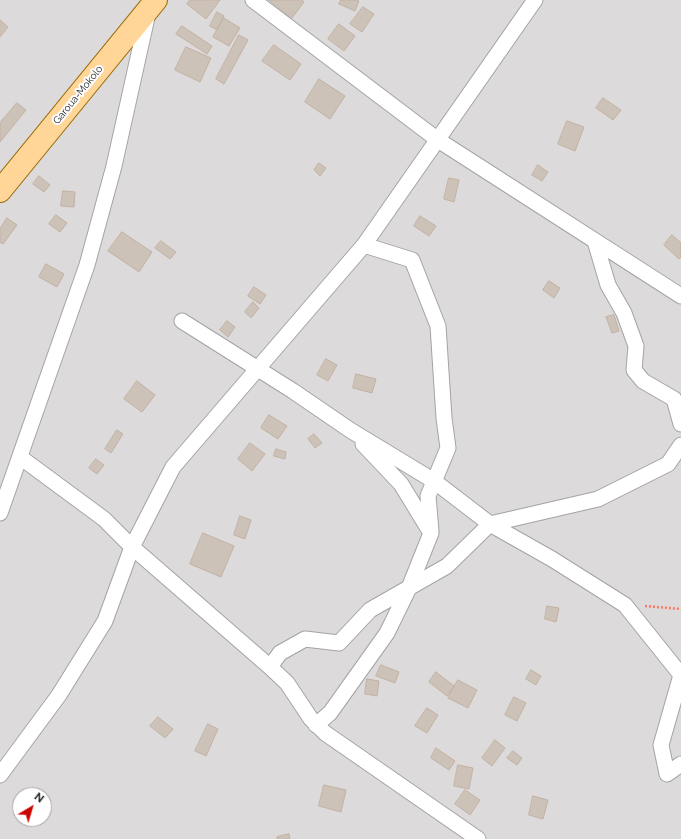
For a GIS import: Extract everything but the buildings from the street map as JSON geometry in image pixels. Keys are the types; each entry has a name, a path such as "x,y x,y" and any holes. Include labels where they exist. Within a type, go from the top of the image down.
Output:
{"main road":[{"name":"Garoua-Mokolo","path":"0,191 152,4"}],"street":[{"path":"253,0 438,140 681,296"},
{"path":"0,775 59,695 105,621 132,547 173,467 364,245 535,0"},
{"path":"0,513 87,265 114,166 152,4"},
{"path":"595,241 608,285 624,313 636,346 634,370 643,381 674,399 681,424"},
{"path":"316,725 330,713 387,633 409,588 431,533 428,496 448,448 444,418 438,326 412,260 364,245"},
{"path":"182,322 293,391 350,430 434,481 490,524 552,559 624,605 681,675 660,745 667,774 681,764"},
{"path":"350,430 401,484 431,533"},
{"path":"270,667 280,653 305,639 339,643 370,610 447,566 490,524 598,499 668,464 681,445"},
{"path":"20,458 104,519 132,547 270,667 287,683 316,725 325,733 478,839"}],"path":[{"path":"624,605 681,609"}],"shaded area":[{"path":"0,0 681,0 681,839 0,839"}]}
